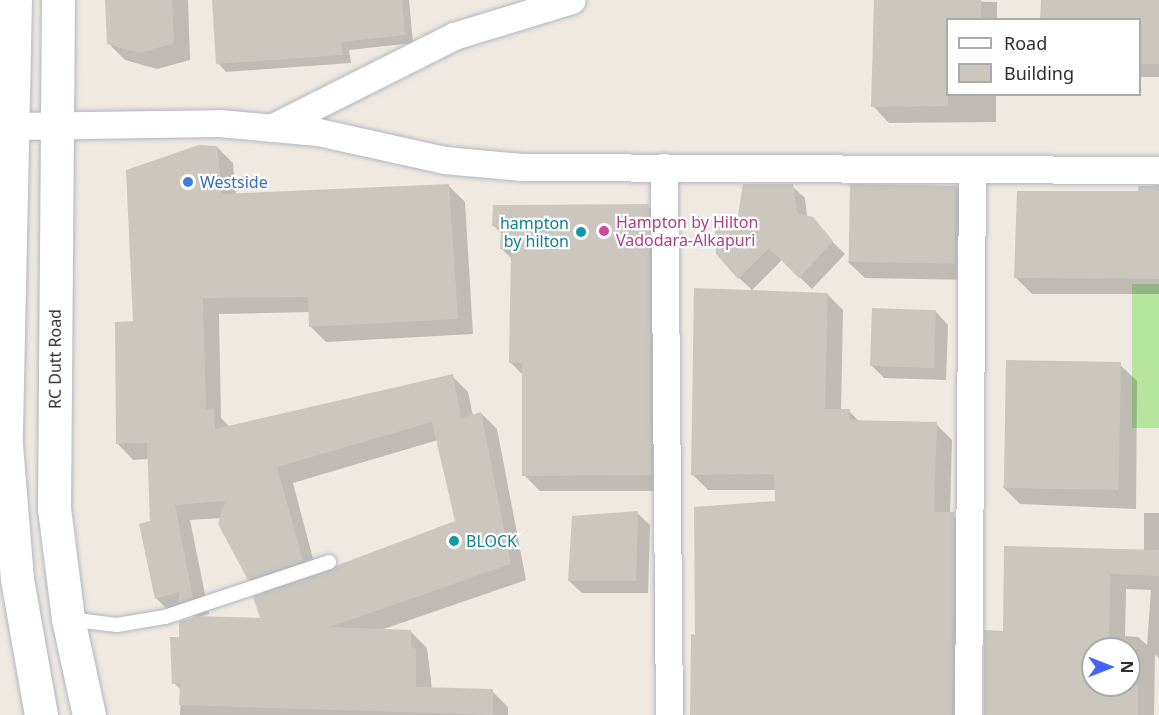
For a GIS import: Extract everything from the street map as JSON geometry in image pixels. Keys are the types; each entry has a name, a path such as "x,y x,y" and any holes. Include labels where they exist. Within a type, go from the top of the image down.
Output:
{"main road":[{"path":"15,0 7,59 12,126 5,171 3,445 17,579 41,715"},
{"name":"RC Dutt Road","path":"58,0 54,508 68,619 89,715"}],"street":[{"path":"271,128 454,36 572,0"},
{"path":"12,126 219,123 318,132 444,160 522,167 1159,170"},
{"path":"664,167 669,715"},
{"path":"968,715 972,169"}],"lane":[{"path":"68,619 117,625 165,617 329,562"}],"green space":[{"path":"1132,284 1159,284 1159,428 1132,428"}],"building":[{"path":"105,0 172,0 174,43 140,53 107,44"},
{"path":"212,0 402,0 405,35 341,42 343,55 216,64"},
{"path":"874,0 981,0 981,18 946,18 948,106 871,107"},
{"path":"1041,0 1159,0 1159,64 1141,64 1141,18 1040,18"},
{"path":"199,145 217,146 222,194 449,184 458,319 309,327 308,297 203,298 206,409 214,408 215,429 453,374 461,418 481,412 511,564 330,627 411,630 411,647 416,649 416,687 493,689 493,715 179,705 180,683 172,684 170,637 179,637 179,622 197,616 260,618 253,597 455,521 432,422 277,467 303,561 248,580 218,524 225,501 175,505 193,598 179,603 179,592 155,599 139,524 150,521 147,443 116,444 115,322 133,321 126,170"},
{"path":"743,184 793,184 797,213 813,217 833,241 799,278 769,248 738,279 716,254 715,232 727,217 738,215"},
{"path":"850,184 956,186 955,264 849,262"},
{"path":"1138,186 1159,186 1159,279 1014,278 1017,191 1138,191"},
{"path":"649,204 651,475 522,476 522,363 509,363 511,251 500,249 501,228 492,226 493,205"},
{"path":"694,288 828,293 825,409 850,409 850,420 937,422 934,512 954,512 952,715 690,715 691,634 695,635 694,507 775,501 774,474 691,475"},
{"path":"872,308 936,310 934,368 870,366"},
{"path":"1006,360 1121,362 1119,490 1004,488"},
{"path":"638,511 636,581 568,581 572,516"},
{"path":"1004,546 1159,550 1159,576 1110,574 1109,637 1081,637 1081,697 1138,697 1138,715 984,715 984,630 1003,631"}],"place":[{"name":"Westside","path":"188,182"},
{"name":"Hampton by Hilton Vadodara-Alkapuri","path":"604,231"},
{"name":"hampton by hilton","path":"581,232"},
{"name":"BLOCK","path":"454,541"}]}
